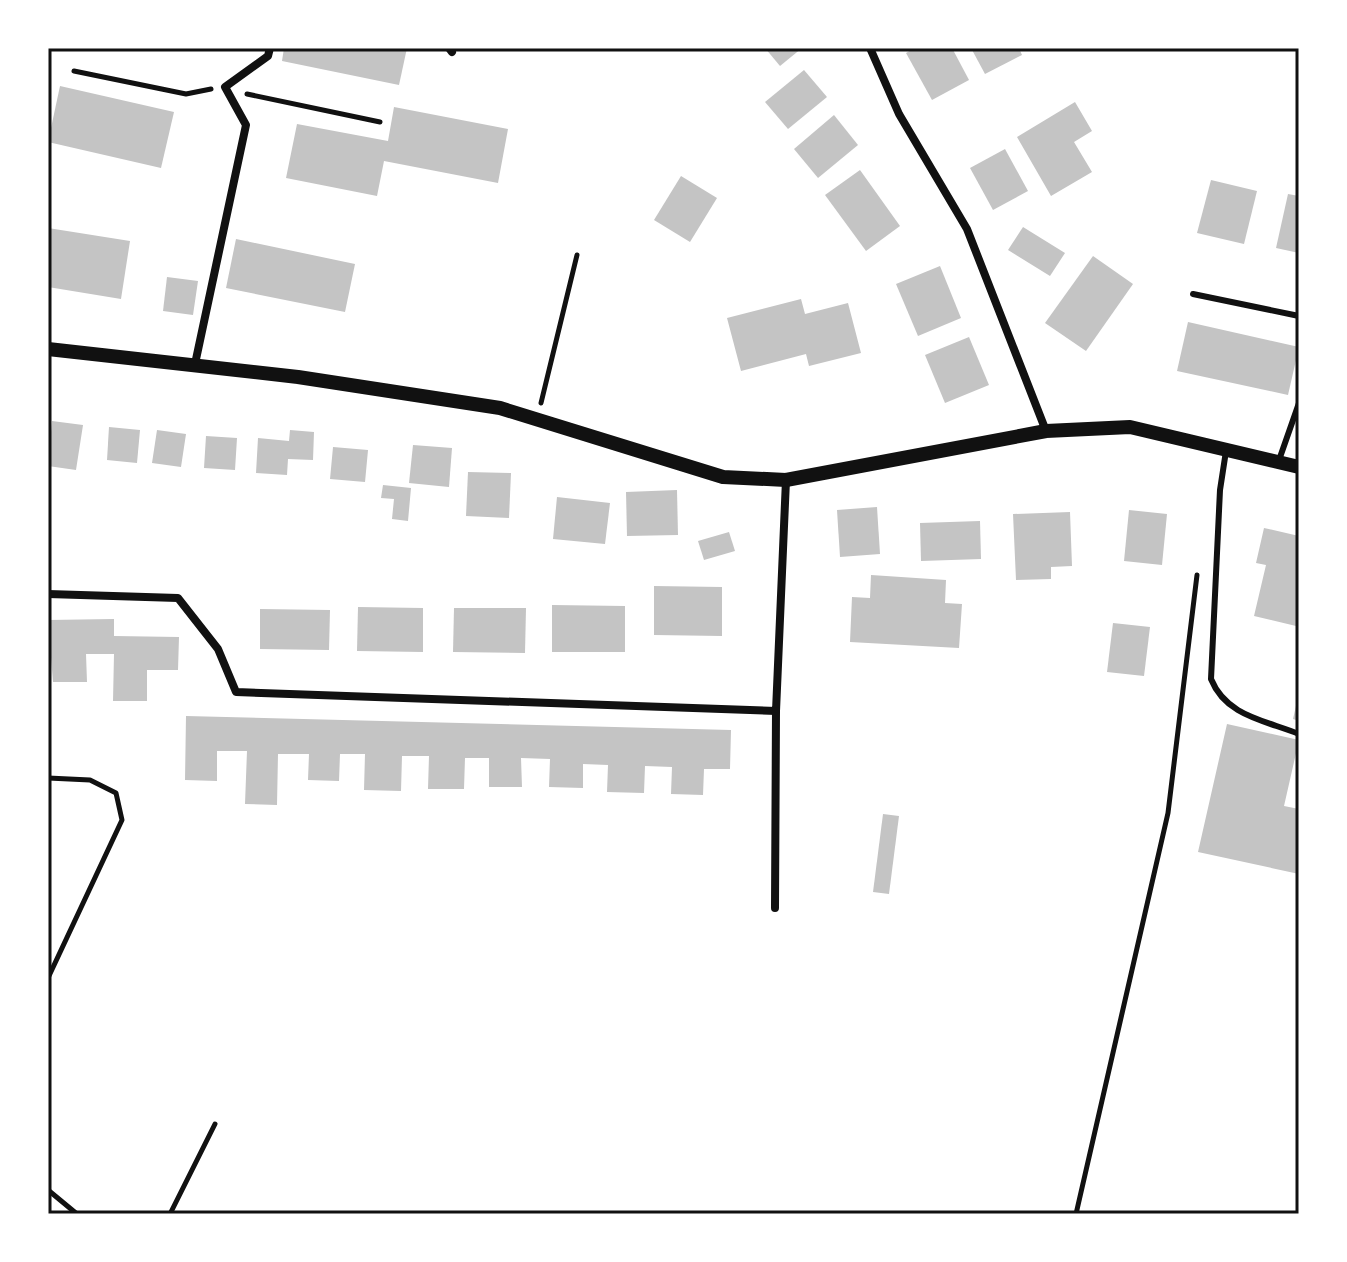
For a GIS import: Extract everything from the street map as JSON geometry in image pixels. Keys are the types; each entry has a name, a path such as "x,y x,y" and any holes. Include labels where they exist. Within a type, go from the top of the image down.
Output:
{"street":[{"path":"195,364 246,125 225,87 268,56 270,48"},
{"path":"870,48 899,114 967,229 1046,431"},
{"path":"48,349 195,364 500,408 723,477 786,480 1046,431 1130,427 1299,467"},
{"path":"775,908 776,711 786,480"},
{"path":"48,594 178,598 218,649 236,692 776,711"}],"lane":[{"path":"1193,294 1299,316"},
{"path":"1278,463 1299,403"},
{"path":"1226,451 1220,490 1211,679 1218,696 1228,706 1299,734"}],"path":[{"path":"74,71 186,94 225,87 267,101 380,122"},
{"path":"536,419 577,255"},
{"path":"1076,1214 1168,813 1199,560"},
{"path":"48,778 90,780 116,793 122,820 48,978"},
{"path":"170,1214 215,1124"},
{"path":"48,1190 77,1214"}],"building":[{"path":"284,48 407,48 399,85 282,61"},
{"path":"765,48 802,48 780,66"},
{"path":"915,48 952,48 969,80 932,100 906,53"},
{"path":"971,48 1019,48 1022,55 985,74"},
{"path":"804,70 827,97 788,129 765,102"},
{"path":"60,86 174,112 161,168 48,142"},
{"path":"1075,102 1092,131 1074,142 1092,172 1051,196 1017,137"},
{"path":"394,107 508,129 498,183 384,161 377,196 286,178 297,124 388,141"},
{"path":"834,115 858,145 818,178 794,149"},
{"path":"1005,149 1028,191 993,210 970,168"},
{"path":"860,170 900,226 866,251 825,195"},
{"path":"681,176 717,198 690,242 654,220"},
{"path":"1211,180 1257,191 1244,244 1197,233"},
{"path":"1288,194 1299,196 1299,253 1276,248"},
{"path":"1023,227 1065,253 1050,276 1008,250"},
{"path":"48,228 130,241 121,299 48,287"},
{"path":"236,239 355,264 345,312 226,288"},
{"path":"1093,256 1133,284 1086,351 1045,323"},
{"path":"940,266 961,318 918,336 896,284"},
{"path":"167,277 198,281 193,315 163,311"},
{"path":"801,299 805,314 848,303 861,353 809,366 806,354 741,371 727,318"},
{"path":"1188,322 1299,347 1288,395 1177,371"},
{"path":"969,337 989,385 945,403 925,355"},
{"path":"52,421 83,425 76,470 48,466"},
{"path":"109,427 140,430 137,463 107,460"},
{"path":"157,430 186,434 181,467 152,463"},
{"path":"290,430 314,432 313,460 288,459 287,475 256,473 258,438 289,441"},
{"path":"206,436 237,438 235,470 204,468"},
{"path":"413,445 452,448 449,487 409,483"},
{"path":"333,447 368,450 365,482 330,479"},
{"path":"468,472 511,473 509,518 466,516"},
{"path":"383,485 411,488 408,521 392,519 394,499 381,498"},
{"path":"677,490 678,535 627,536 626,492"},
{"path":"557,497 610,503 605,544 553,539"},
{"path":"877,507 880,554 840,557 837,510"},
{"path":"1129,510 1167,514 1162,565 1124,561"},
{"path":"1070,512 1072,566 1051,567 1051,579 1016,580 1013,514"},
{"path":"980,521 981,559 921,561 920,523"},
{"path":"1264,528 1299,536 1299,611 1296,626 1254,616 1266,565 1256,563"},
{"path":"729,532 735,551 704,560 698,541"},
{"path":"871,575 946,580 945,603 962,604 959,648 850,642 852,597 870,598"},
{"path":"654,586 722,587 722,636 654,635"},
{"path":"552,605 625,606 625,652 552,652"},
{"path":"358,607 423,608 423,652 357,651"},
{"path":"454,608 526,608 525,653 453,652"},
{"path":"260,609 330,610 329,650 260,649"},
{"path":"114,619 114,636 179,637 178,670 147,670 147,701 113,701 114,654 86,654 87,682 53,682 48,620"},
{"path":"1113,623 1150,627 1144,676 1107,672"},
{"path":"1299,697 1299,721 1293,719"},
{"path":"186,716 731,730 730,769 704,769 703,795 671,794 672,767 645,766 644,793 607,792 608,765 583,764 583,788 549,787 550,759 521,758 522,787 489,787 489,758 465,758 464,789 428,789 429,756 402,756 401,791 364,790 365,754 340,754 339,781 308,780 309,754 278,754 277,805 245,804 247,751 217,751 217,781 185,780"},
{"path":"1227,724 1299,740 1284,806 1299,809 1299,874 1198,852"},
{"path":"883,814 899,816 889,894 873,892"}]}
